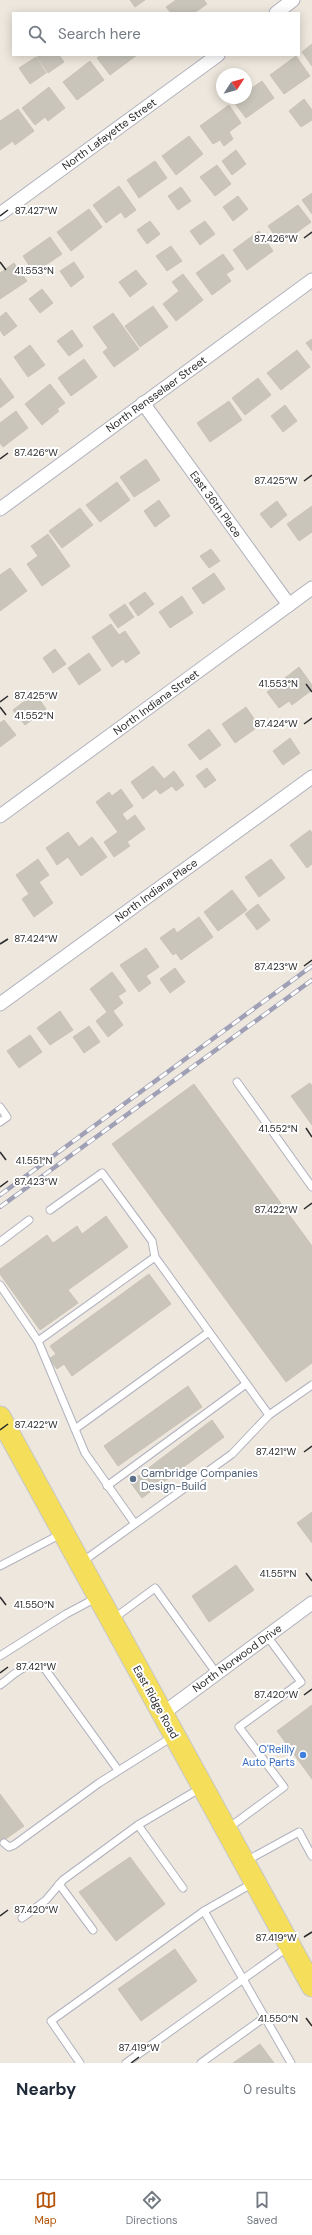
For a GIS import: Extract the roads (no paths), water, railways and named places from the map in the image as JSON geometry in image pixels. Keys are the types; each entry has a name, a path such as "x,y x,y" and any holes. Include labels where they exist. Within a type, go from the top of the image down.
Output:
{"main road":[{"name":"East Ridge Road","path":"0,1418 312,1986"}],"street":[{"path":"277,12 294,0"},
{"name":"North Lafayette Street","path":"0,214 217,56"},
{"name":"North Rensselaer Street","path":"0,508 312,280"},
{"name":"East 36th Place","path":"143,403 289,605"},
{"name":"North Indiana Street","path":"0,816 312,588"},
{"name":"North Indiana Place","path":"0,1004 312,777"},
{"name":"North Norwood Drive","path":"162,1714 312,1603"}],"lane":[{"path":"237,1082 312,1187"},
{"path":"0,1108 7,1117 0,1122"},
{"path":"50,1210 102,1173 152,1241 155,1257 269,1415"},
{"path":"0,1242 29,1220"},
{"path":"38,1341 155,1257"},
{"path":"0,1285 38,1341 90,1462 135,1524"},
{"path":"75,1429 209,1332"},
{"path":"107,1486 246,1384"},
{"path":"80,1563 232,1454 269,1415 312,1385"},
{"path":"0,1566 63,1533"},
{"path":"111,1620 155,1588 216,1674"},
{"path":"0,1656 66,1614 98,1597"},
{"path":"226,1830 284,1787 239,1727 301,1682 267,1636"},
{"path":"0,1685 27,1666 37,1664 45,1669 118,1770"},
{"path":"4,1843 9,1847 14,1845 118,1770 174,1735"},
{"path":"22,1918 46,1900 60,1884 138,1825 203,1787"},
{"path":"138,1825 184,1888"},
{"path":"244,1862 299,1832 312,1856"},
{"path":"80,2063 51,2021 204,1910 255,1882"},
{"path":"60,1884 92,1930"},
{"path":"204,1910 291,2063"},
{"path":"126,2063 290,1945"},
{"path":"201,2063 265,2017"}],"railway":[{"path":"0,1195 312,966"},
{"path":"0,1207 312,980"}],"place":[{"name":"Cambridge Companies Design-Build","path":"133,1479"},
{"name":"O'Reilly Auto Parts","path":"303,1755"}]}
